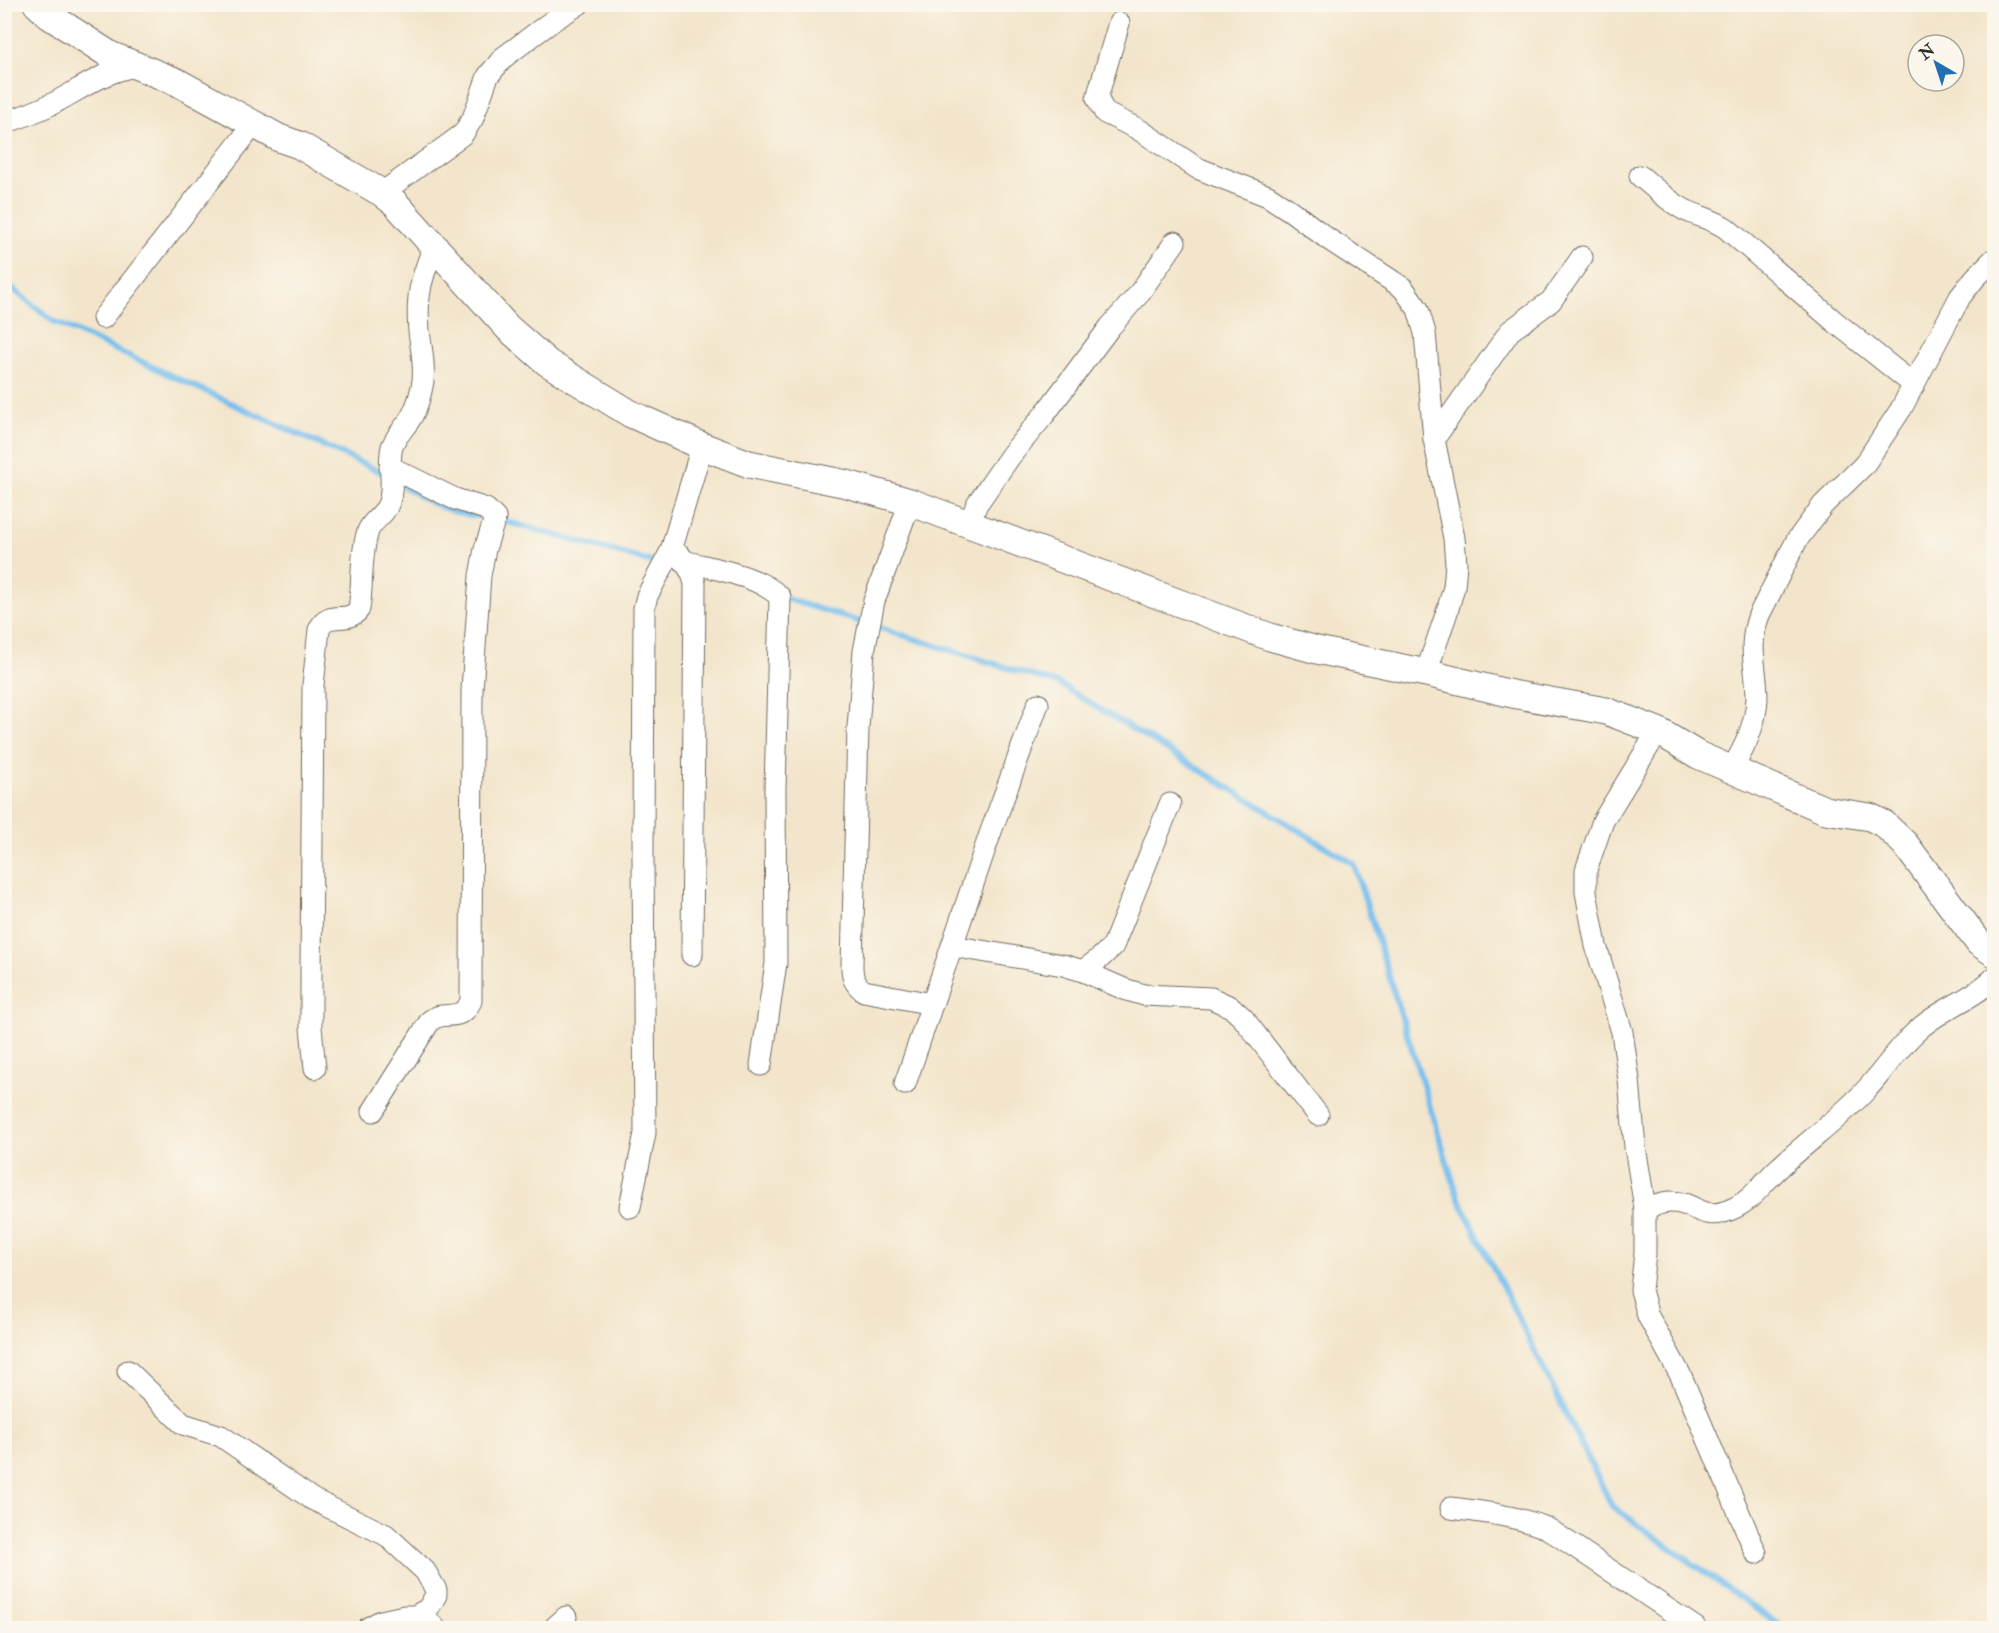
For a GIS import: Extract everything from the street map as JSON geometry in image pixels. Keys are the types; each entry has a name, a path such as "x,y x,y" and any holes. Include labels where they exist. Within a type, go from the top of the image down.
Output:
{"street":[{"path":"382,193 463,134 473,118 488,76 504,57 579,4"},
{"path":"48,8 110,55 177,82 279,138 299,145 382,193 395,203 508,328 548,363 631,414 749,464 847,484 910,502 1270,637 1317,650 1512,694 1606,711 1658,730 1698,755 1825,810 1870,817 1884,824 1905,844 1979,943 1995,953"},
{"path":"1119,23 1097,98 1105,113 1138,129 1197,168 1268,196 1403,288 1412,299 1423,320 1434,439 1454,538 1456,564 1454,587 1426,673"},
{"path":"4,123 54,103 109,73 136,66"},
{"path":"103,318 254,124"},
{"path":"1640,176 1687,211 1714,220 1726,228 1834,321 1914,385"},
{"path":"969,524 977,504 1011,455 1110,327 1138,295 1175,242"},
{"path":"315,1068 311,1027 313,685 319,630 328,618 350,616 359,609 366,540 372,524 388,505 391,492 392,447 395,439 412,416 423,380 417,304 422,277 434,246"},
{"path":"1434,439 1510,331 1551,301 1582,256"},
{"path":"1732,769 1746,743 1754,720 1757,692 1752,638 1759,615 1803,531 1823,505 1864,465 1901,409 1960,297 1975,278 1995,259"},
{"path":"630,1207 645,1133 644,608 647,596 665,565 679,553 702,446"},
{"path":"373,1111 430,1021 436,1016 460,1014 471,1001 472,690 480,576 485,549 495,518 486,509 455,499 390,467"},
{"path":"910,502 874,601 867,633 858,728 852,978 856,986 864,991 932,1004"},
{"path":"679,553 692,573 695,584 692,955"},
{"path":"679,553 767,586 780,597 775,790 776,963 761,1065"},
{"path":"905,1084 1038,704"},
{"path":"1658,730 1603,821 1586,870 1586,892 1596,946 1622,1032 1645,1208 1641,1290 1648,1316 1681,1376 1756,1553"},
{"path":"1083,970 1108,952 1117,938 1170,804"},
{"path":"952,946 1042,960 1083,970 1124,989 1144,995 1211,998 1231,1007 1243,1018 1318,1115"},
{"path":"1645,1208 1673,1202 1708,1215 1717,1214 1744,1203 1779,1168 1850,1107 1876,1080 1919,1028 1938,1013 1986,997 1995,978"},
{"path":"128,1371 183,1424 222,1436 312,1499 386,1535 425,1571 434,1583 436,1595 429,1621 394,1617 381,1621 368,1629"},
{"path":"1451,1508 1507,1516 1547,1528 1696,1629"}],"waterway":[{"path":"4,282 53,321 387,475"},
{"path":"398,482 436,505 478,516"},
{"path":"497,519 684,571"},
{"path":"784,598 1059,684 1354,864 1458,1197 1612,1506 1783,1628"}]}
